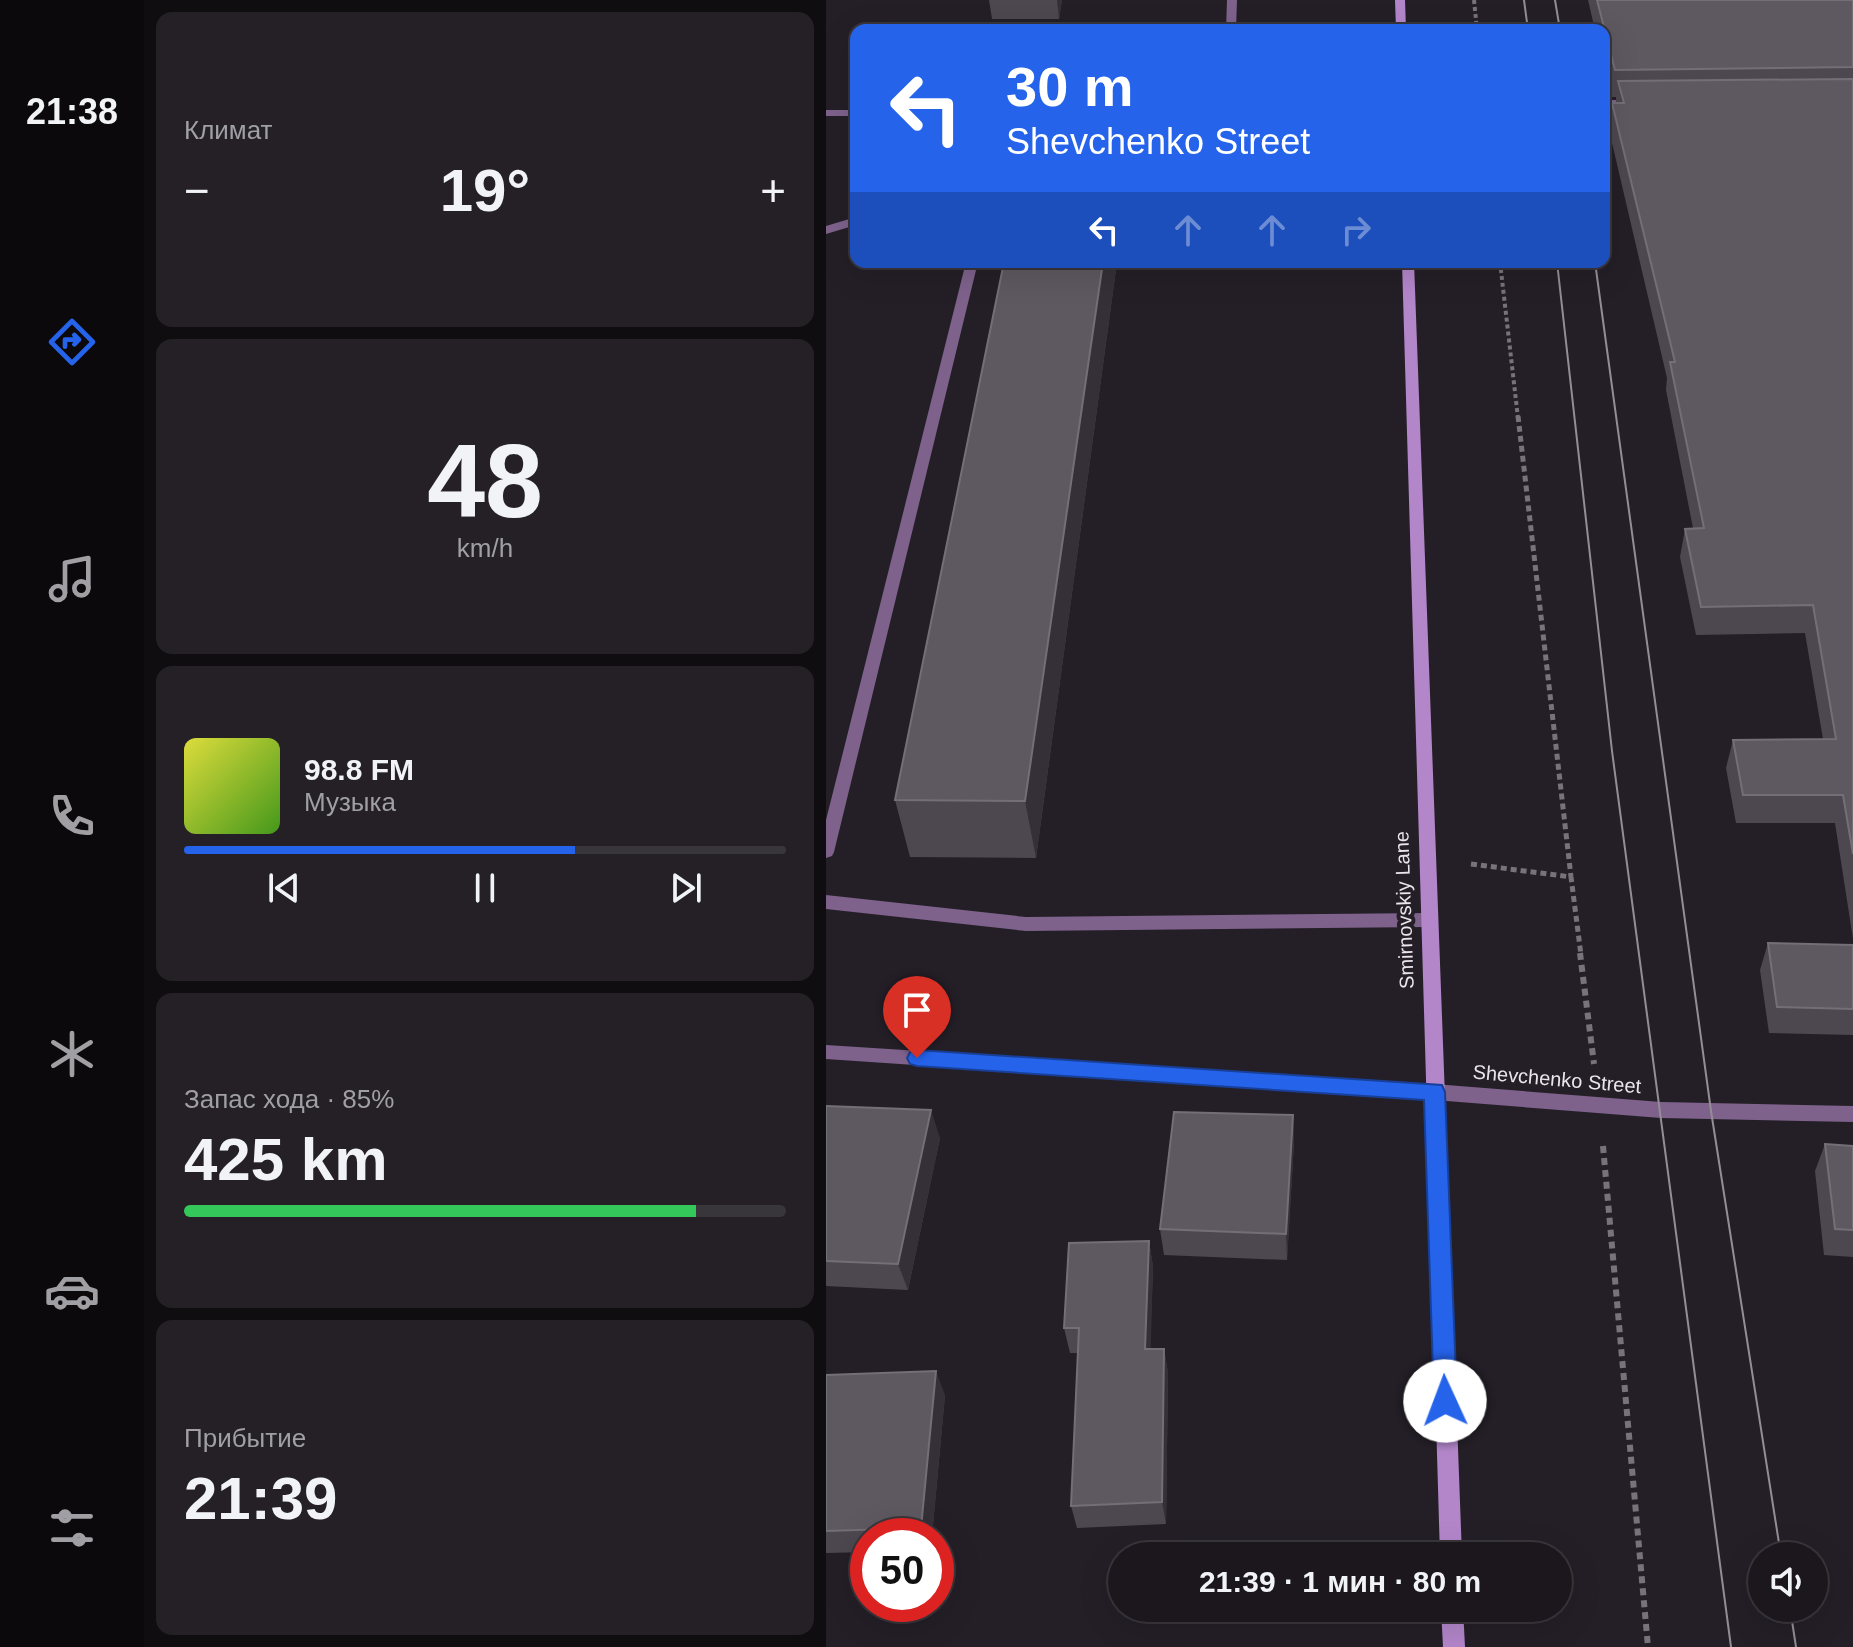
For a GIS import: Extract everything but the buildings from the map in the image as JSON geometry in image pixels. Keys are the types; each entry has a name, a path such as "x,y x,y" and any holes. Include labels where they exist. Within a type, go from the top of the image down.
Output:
{"main road":[{"path":"1400,0 1401,24"},
{"name":"Smirnovskiy Lane","path":"1408,268 1450,1542"},
{"path":"1453,1622 1454,1647"}],"street":[{"path":"1231,24 1232,0"},
{"path":"1610,103 1651,103"},
{"path":"826,113 850,113"},
{"path":"826,230 850,223"},
{"path":"826,852 971,268"},
{"path":"826,902 1026,924 1428,920"},
{"name":"Shevchenko Street","path":"826,1052 1661,1110 1853,1114"}],"path":[{"path":"1474,0 1476,24"},
{"path":"1501,268 1599,1104 1648,1647"},
{"path":"1426,858 1571,877"}],"tram line":[{"path":"1524,0 1527,24"},
{"path":"1555,0 1559,24"},
{"path":"1558,268 1612,751 1731,1647"},
{"path":"1596,268 1711,1111 1779,1542"},
{"path":"1792,1622 1796,1647"}],"route":[{"path":"917,1058 1434,1092 1445,1401"}]}
